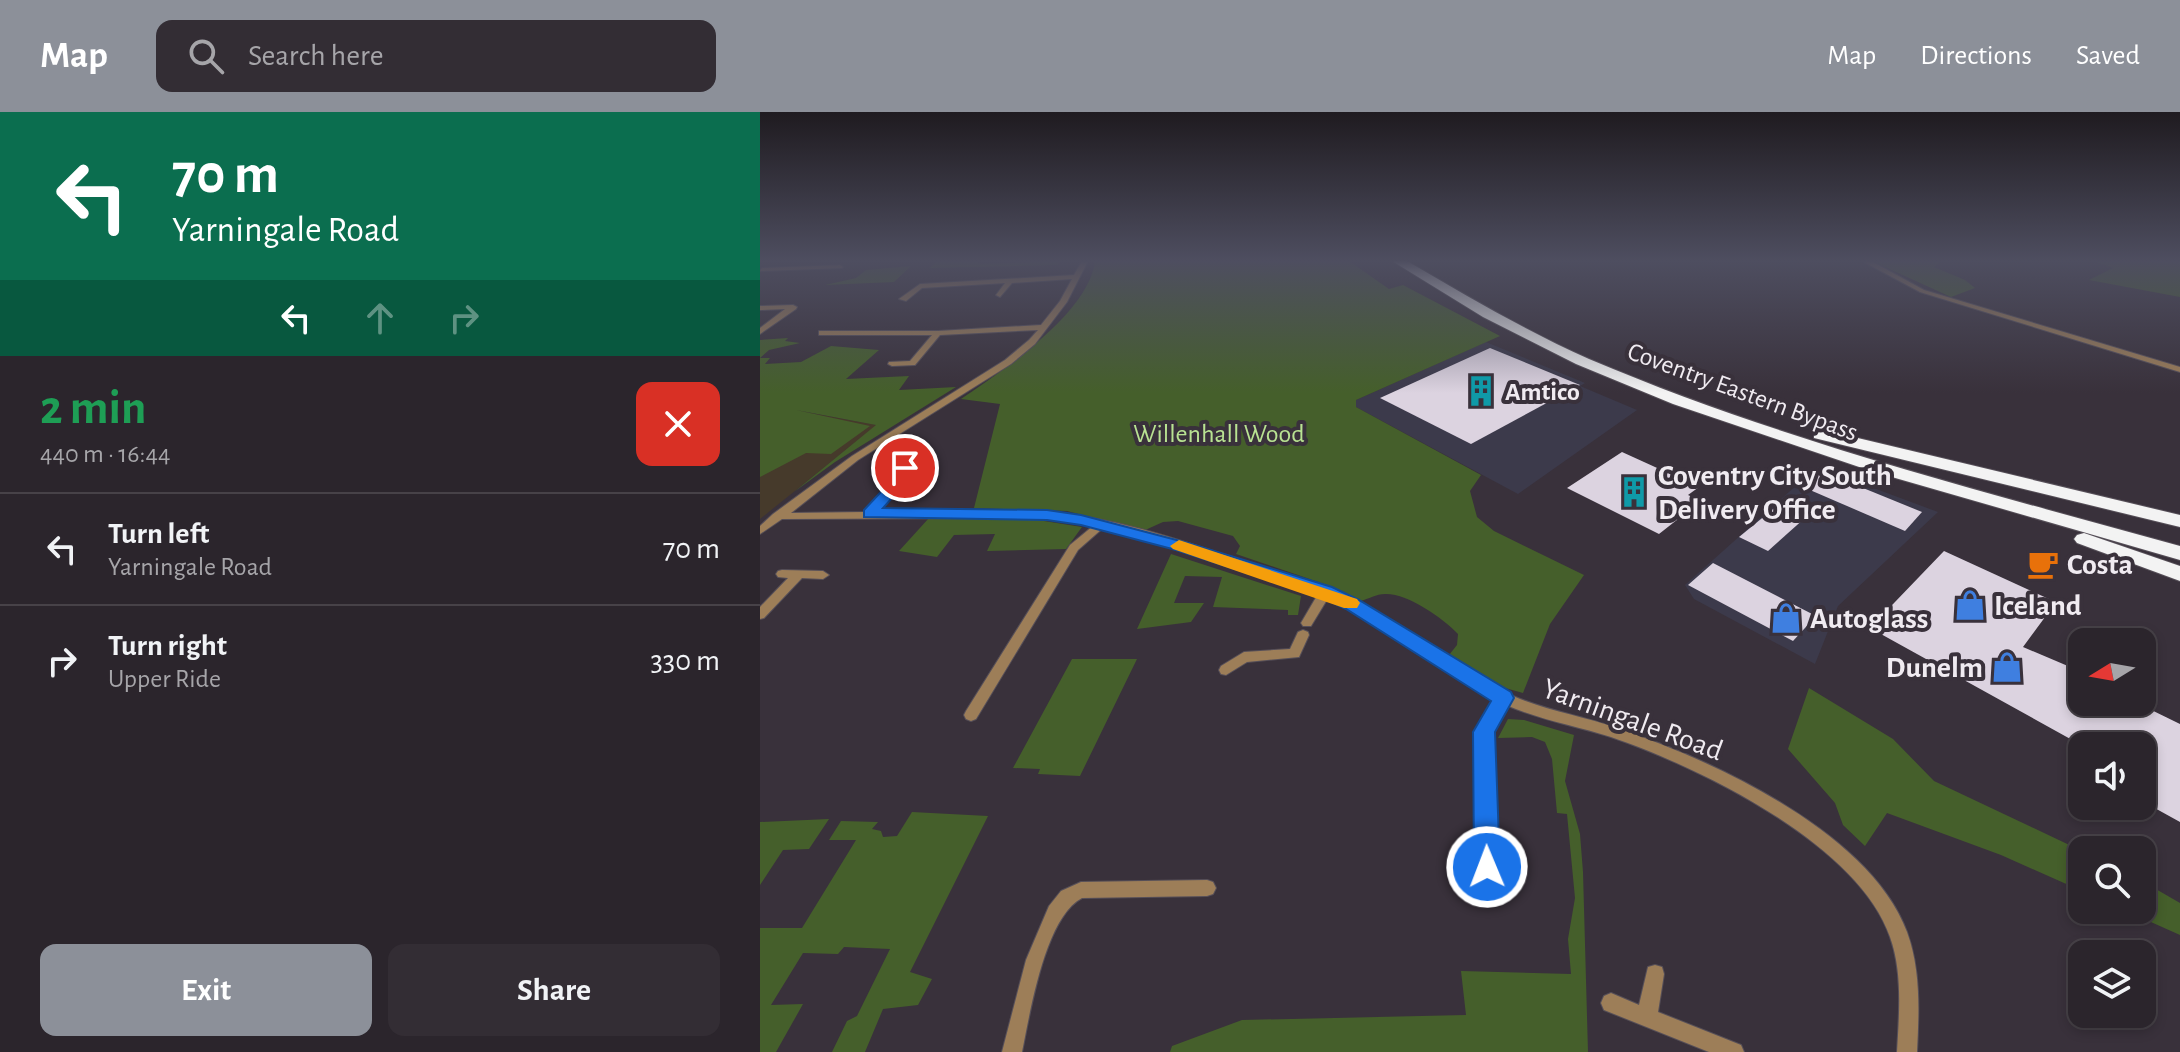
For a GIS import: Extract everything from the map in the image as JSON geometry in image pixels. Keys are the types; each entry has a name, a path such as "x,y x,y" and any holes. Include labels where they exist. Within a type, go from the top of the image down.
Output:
{"highway":[{"name":"Coventry Eastern Bypass","path":"1471,305 1559,350 1647,387 2180,553"},
{"name":"Coventry Eastern Bypass","path":"1493,305 1560,337 1813,439 2180,538"},
{"path":"1813,439 2180,521"},
{"path":"1813,439 2180,574"}],"street":[{"path":"760,531 855,458 1008,362 1045,327 1059,305"},
{"path":"1967,305 2180,370"},
{"path":"760,308 793,307 760,332"},
{"path":"814,339 830,326"},
{"path":"822,333 938,333 1045,327"},
{"path":"892,364 912,363 938,333"},
{"path":"870,513 902,478 905,468 899,465"},
{"name":"Yarningale Road","path":"777,516 870,513 1047,515 1100,525 1325,592 1364,610 1503,698 1676,756 1787,816 1844,859 1884,904 1898,931 1905,960 1907,1052"},
{"path":"971,715 1074,548 1100,525"},
{"path":"782,574 823,575"},
{"path":"760,615 799,574"},
{"path":"1226,670 1244,657 1294,654 1325,592"},
{"path":"1487,867 1484,732 1503,698"},
{"path":"1012,1052 1035,960 1056,909 1067,894 1081,890 1207,888"},
{"path":"1647,1016 1655,974"},
{"path":"1611,1003 1734,1052"}],"shaded area":[{"path":"1486,342 1585,383 1580,386 1637,410 1518,494 1356,407 1356,400"},
{"path":"760,404 877,425 760,519"},
{"path":"1817,467 1938,512 1838,606 1815,664 1694,599 1685,585"}],"green space":[{"name":"Willenhall Wood","path":"1074,305 1441,305 1500,336 1356,400 1356,407 1481,475 1470,491 1477,517 1494,531 1584,575 1550,624 1523,693 1498,686 1449,655 1457,645 1458,634 1414,602 1385,594 1360,601 1330,586 1236,554 1240,546 1233,536 1178,521 1163,522 1143,531 1067,511 974,508 1000,404 961,399 1020,357"},
{"path":"788,338 785,341 800,343 769,350 760,358 760,340"},
{"path":"831,346 879,350 846,379 909,376 899,390 956,387 835,462 794,492 876,425 796,410 870,426 831,454 806,453 760,477 760,358 770,358 765,364 801,362"},
{"path":"929,518 1025,518 1082,527 1066,549 987,551 995,534 954,535 937,557 899,551"},
{"path":"1171,554 1301,596 1298,615 1288,615 1288,610 1213,607 1222,577 1185,576 1174,603 1204,603 1191,622 1137,629"},
{"path":"1072,659 1137,659 1080,776 1038,774 1040,769 1013,768"},
{"path":"1809,688 1893,739 1934,781 2068,844 2068,885 2001,855 1887,813 1865,846 1843,825 1835,803 1788,749"},
{"path":"1508,719 1524,720 1574,735 1565,781 1580,834 1588,1052 1170,1052 1172,1046 1242,1020 1466,1015 1461,971 1571,974 1568,939 1575,898 1567,814 1557,813 1552,759 1545,742 1532,737 1498,738"},
{"path":"912,812 988,816 910,972 932,979 918,1005 883,1009 865,1052 832,1052 847,1021 857,1016 890,949 844,947 838,954 803,953 771,1005 803,1004 776,1052 760,1052 760,928 802,928 856,840 829,840 841,821 878,822 872,829 881,831 883,837 897,836"},
{"path":"829,819 809,849 783,850 760,885 760,822"},
{"path":"2156,889 2180,903 2180,935 2155,924"}],"building":[{"name":"Amtico","path":"1490,348 1580,385 1471,444 1380,398"},
{"name":"Coventry City South Delivery Office","path":"1622,452 1699,487 1688,495 1701,501 1659,534 1567,488"},
{"path":"1821,471 1922,512 1905,531 1803,487"},
{"path":"1778,505 1806,517 1768,551 1739,537"},
{"path":"1944,551 2051,600 2046,606 2051,609 2023,647 2068,666 2068,716 2156,716 2156,712 2180,724 2180,822 2156,809 2156,732 2068,732 2068,738 1870,628"},
{"path":"1713,563 1816,616 1793,641 1688,585"}],"slow traffic":[{"path":"1179,546 1242,564 1351,603"}],"place":[{"name":"Amtico","path":"1481,391"},
{"name":"Coventry City South Delivery Office","path":"1634,492"},
{"name":"Costa","path":"2043,564"},
{"name":"Iceland","path":"1970,605"},
{"name":"Autoglass","path":"1786,618"},
{"name":"Dunelm","path":"2007,667"}],"route":[{"path":"905,468 902,478 870,513 1066,517 1182,546 1353,604 1503,698 1484,732 1487,867"}]}
